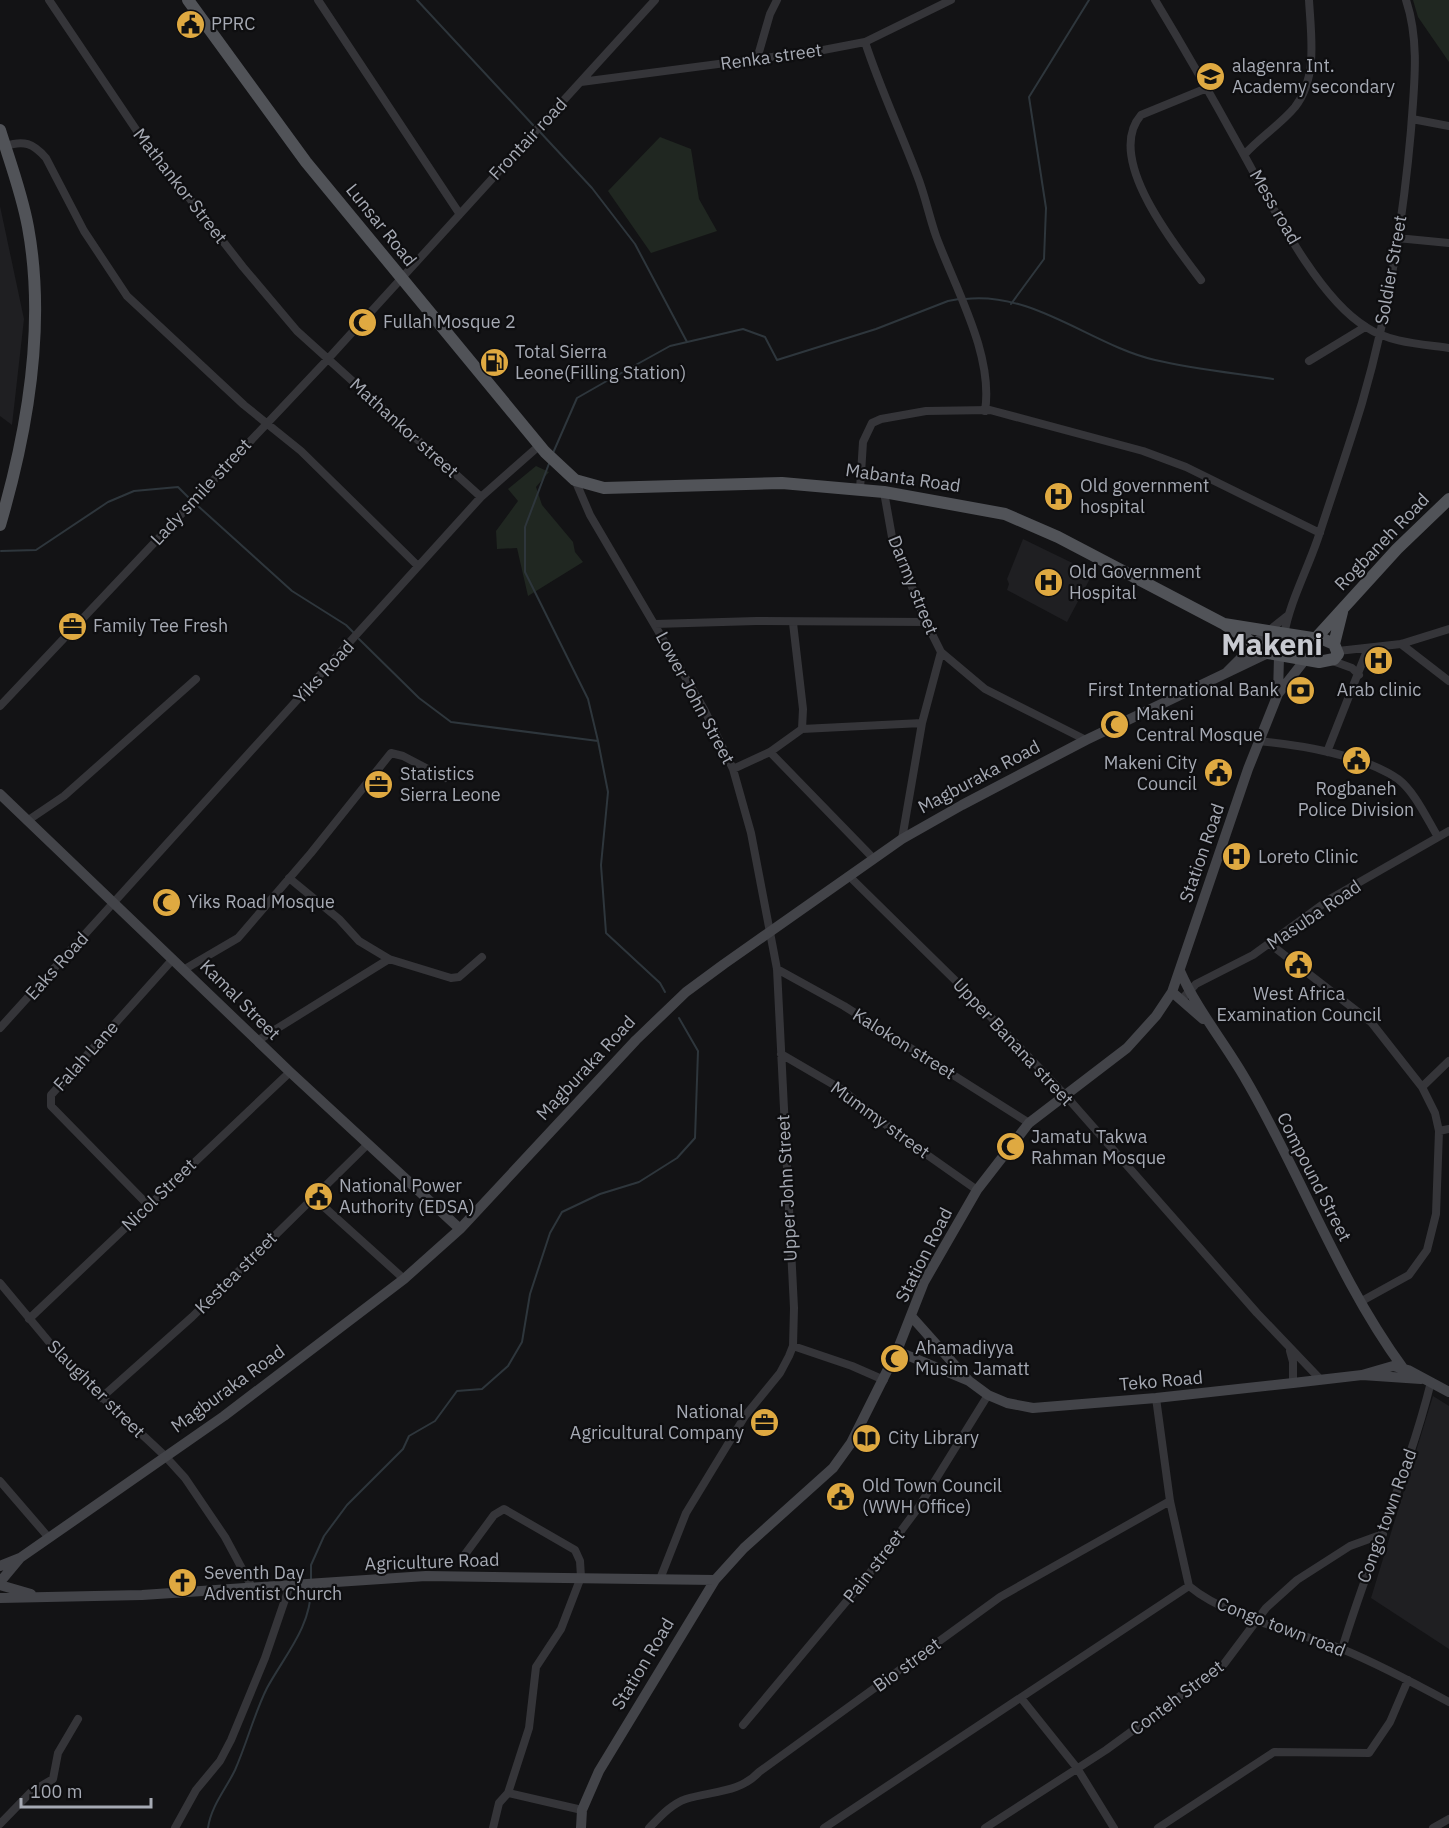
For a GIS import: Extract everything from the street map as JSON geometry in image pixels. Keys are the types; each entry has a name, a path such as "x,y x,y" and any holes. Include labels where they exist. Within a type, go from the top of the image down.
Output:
{"main road":[{"name":"Lunsar Road","path":"188,0 264,106 400,277 557,464"},
{"path":"0,130 28,226 35,315 28,405 0,525"},
{"name":"Mabanta Road","path":"557,464 575,480 604,488 726,482 782,483 884,492 1005,514 1058,537 1224,624"},
{"name":"Rogbaneh Road","path":"1316,638 1397,549 1449,500"},
{"path":"1334,652 1342,611"},
{"path":"1224,624 1266,633 1316,638 1334,652"},
{"path":"1224,624 1252,645 1273,655 1304,661 1334,652"}],"street":[{"name":"Mathankor Street","path":"48,0 137,131 191,202 282,313 327,360"},
{"path":"318,0 459,213"},
{"path":"757,59 770,14 777,0"},
{"name":"Renka street","path":"581,82 865,42 951,0"},
{"name":"Mess road","path":"1155,0 1330,298 1365,327 1380,334 1401,341 1449,348"},
{"path":"1245,155 1294,108 1301,98 1310,68 1312,45 1309,0"},
{"name":"Soldier Street","path":"1284,635 1287,616 1311,564 1362,403 1380,334 1406,182 1412,119 1415,44 1412,18 1406,0"},
{"name":"Frontair road","path":"400,277 581,82 650,2"},
{"path":"865,42 884,99 918,177 936,236 962,299 983,367 987,389 985,411"},
{"path":"1201,280 1171,240 1148,203 1136,173 1131,140 1136,120 1141,115 1207,88"},
{"path":"1412,119 1449,126"},
{"path":"5,146 27,142 36,147 46,158 106,268 127,296 301,451 418,566"},
{"path":"1397,238 1449,243"},
{"name":"Lady smile street","path":"0,706 327,360 400,277"},
{"path":"1309,361 1365,327"},
{"name":"Mathankor street","path":"327,360 481,498"},
{"path":"860,489 863,442 872,423 881,418 926,411 1004,412 1143,451 1186,467 1320,532"},
{"name":"Yiks Road","path":"114,903 481,498 543,448"},
{"name":"Lower John Street","path":"575,480 602,537 704,709 732,769 751,833 768,934"},
{"name":"Darmy street","path":"884,492 892,537 926,622 941,652 986,689 1086,741"},
{"name":"Soldier Street","path":"1266,633 1287,616"},
{"path":"655,624 756,621 926,622"},
{"path":"793,623 803,709 802,729"},
{"path":"1334,652 1401,644 1449,629"},
{"name":"Magburaka Road","path":"1227,672 1266,633"},
{"path":"1401,644 1449,681"},
{"path":"1327,752 1368,648"},
{"path":"902,839 922,723 941,652"},
{"path":"1334,652 1359,675"},
{"name":"Magburaka Road","path":"0,1566 20,1558 165,1456 350,1322 404,1278 460,1229 670,1006 724,964 902,839 1086,741 1227,672 1273,655"},
{"name":"Station Road","path":"1273,655 1278,694"},
{"name":"Station Road","path":"581,1828 582,1810 610,1751 715,1580 744,1548 833,1468 861,1426 897,1351 924,1282 977,1190 1029,1123 1127,1048 1156,1016 1172,992 1258,741 1278,694 1304,661"},
{"path":"27,821 64,796 196,679"},
{"path":"732,769 770,752 802,729 922,723"},
{"path":"1258,741 1297,744 1327,752 1363,764 1399,781 1438,837"},
{"path":"770,752 874,859"},
{"path":"185,969 238,938 391,753 403,756 445,778"},
{"name":"Kamal Street","path":"0,794 185,969 257,1041 460,1229"},
{"name":"Masuba Road","path":"1181,1000 1191,989 1215,972 1270,944 1330,899 1449,831"},
{"name":"Upper Banana street","path":"849,876 966,991 1065,1095 1289,1350 1321,1380"},
{"path":"289,878 339,919 359,941 388,959 452,978 459,977 482,957"},
{"name":"Eaks Road","path":"0,1028 114,903"},
{"name":"Upper John Street","path":"768,934 777,969 794,1308 793,1346"},
{"path":"1270,944 1371,1022 1422,1087 1435,1113 1439,1131 1436,1214 1428,1250 1408,1275 1360,1302"},
{"name":"Falah Lane","path":"148,1205 51,1106 49,1101 51,1095 173,959"},
{"path":"257,1041 388,959"},
{"name":"Kalokon street","path":"777,969 844,1006 1029,1123"},
{"name":"Compound Street","path":"1180,971 1207,1023 1246,1080 1360,1302 1387,1348 1403,1368"},
{"name":"Compound Street","path":"1172,992 1207,1023"},
{"name":"Mummy street","path":"781,1054 841,1089 899,1136 977,1190"},
{"path":"1422,1087 1449,1061"},
{"name":"Nicol Street","path":"29,1319 290,1072"},
{"path":"1439,1131 1449,1129"},
{"name":"Kestea street","path":"101,1398 192,1317 368,1144"},
{"path":"313,1197 404,1278"},
{"path":"0,1283 29,1319"},
{"name":"Teko Road","path":"911,1316 969,1381 988,1395 1007,1403 1033,1408 1156,1398 1321,1380 1403,1368 1449,1392"},
{"name":"Slaughter street","path":"29,1319 69,1366 165,1456 185,1478 220,1529 253,1589"},
{"path":"660,1579 686,1513 746,1416 780,1373 793,1346 852,1366 884,1380"},
{"path":"1381,1372 1387,1348"},
{"path":"1289,1350 1293,1362 1293,1383"},
{"name":"Teko Road","path":"897,1351 969,1381"},
{"name":"Teko Road","path":"1381,1372 1428,1380"},
{"name":"Congo town Road","path":"1342,1649 1362,1584 1383,1534 1415,1441 1428,1380"},
{"name":"Pain street","path":"743,1725 866,1578 918,1508 988,1395"},
{"path":"824,1828 1189,1586 1170,1501 1156,1398"},
{"path":"0,1481 49,1538"},
{"name":"Bio street","path":"649,1828 683,1800 728,1790 751,1780 1000,1597 1170,1501"},
{"path":"463,1557 494,1515 504,1509 575,1550 580,1561 581,1576 561,1629 536,1667 529,1728 508,1793 499,1803 493,1828"},
{"name":"Conteh Street","path":"985,1828 1106,1750 1224,1664 1256,1620 1297,1580 1321,1562 1350,1546 1383,1534"},
{"name":"Magburaka Road","path":"0,1584 20,1558"},
{"name":"Agriculture Road","path":"0,1599 142,1595 426,1576 581,1576 715,1580"},
{"name":"Agriculture Road","path":"0,1584 43,1597"},
{"path":"175,1828 196,1790 220,1761 231,1740 294,1585"},
{"name":"Congo town road","path":"1189,1586 1207,1598 1256,1620 1342,1649 1449,1702"},
{"path":"1158,1828 1274,1752 1369,1753 1390,1722 1408,1680"},
{"path":"1021,1698 1077,1768 1114,1828"},
{"path":"0,1824 31,1792 53,1779 57,1773 58,1753 78,1719"},
{"path":"508,1793 582,1810"},
{"path":"1433,1828 1449,1820"}],"shaded area":[{"path":"1413,0 1449,0 1449,62 1418,17"},
{"path":"660,137 691,149 699,199 717,231 651,253 608,191"},
{"path":"0,206 24,319 12,425 0,416"},
{"path":"536,466 549,472 536,487 542,505 573,542 575,552 583,562 528,596 517,548 497,549 496,531 518,501 508,489"},
{"name":"Old Government Hospital","path":"1023,539 1093,573 1067,622 1007,590 1009,584 1007,579"},
{"path":"1433,1396 1449,1406 1449,1649 1371,1598"}],"waterway":[{"path":"417,0 533,125"},
{"path":"1011,304 1044,259 1046,208 1029,97 1089,0"},
{"path":"540,132 592,188 635,244 687,342"},
{"path":"553,453 577,398 670,346 743,329 765,337 777,360 876,329 948,301 959,299"},
{"path":"965,299 990,299 1015,303 1039,311 1131,353 1155,360 1273,379"},
{"path":"550,461 525,527 525,572 588,699 598,741 608,792 601,865 606,933 660,983 665,992"},
{"path":"1,551 36,550 108,502 134,491 178,487 188,497"},
{"path":"198,506 292,591 346,625 354,633"},
{"path":"359,639 419,698 451,722 598,741"},
{"path":"311,1579 311,1565 324,1536 347,1505 403,1449 409,1436 435,1421 457,1391 482,1389 508,1366 522,1342 530,1294 550,1233 562,1212 600,1194 639,1182 677,1158 695,1138 698,1051 679,1018"},
{"path":"208,1828 215,1805 235,1770 267,1688 302,1628 310,1602 311,1588"}],"place":[{"name":"PPRC","path":"190,24"},
{"name":"alagenra Int. Academy secondary","path":"1211,76"},
{"name":"Fullah Mosque 2","path":"362,322"},
{"name":"Total Sierra Leone(Filling Station)","path":"494,362"},
{"name":"Old government hospital","path":"1059,496"},
{"name":"Old Government Hospital","path":"1048,582"},
{"name":"Family Tee Fresh","path":"72,626"},
{"name":"Arab clinic","path":"1379,661"},
{"name":"First International Bank","path":"1300,690"},
{"name":"Makeni Central Mosque","path":"1115,724"},
{"name":"Rogbaneh Police Division","path":"1356,760"},
{"name":"Makeni City Council","path":"1218,773"},
{"name":"Statistics Sierra Leone","path":"379,784"},
{"name":"Loreto Clinic","path":"1237,857"},
{"name":"Yiks Road Mosque","path":"167,902"},
{"name":"West Africa Examination Council","path":"1299,965"},
{"name":"Jamatu Takwa Rahman Mosque","path":"1010,1147"},
{"name":"National Power Authority (EDSA)","path":"318,1196"},
{"name":"Ahamadiyya Musim Jamatt","path":"894,1358"},
{"name":"National Agricultural Company","path":"765,1422"},
{"name":"City Library","path":"867,1438"},
{"name":"Old Town Council (WWH Office)","path":"841,1496"},
{"name":"Seventh Day Adventist Church","path":"183,1583"}],"district":[{"name":"Makeni","path":"1272,645"}]}
